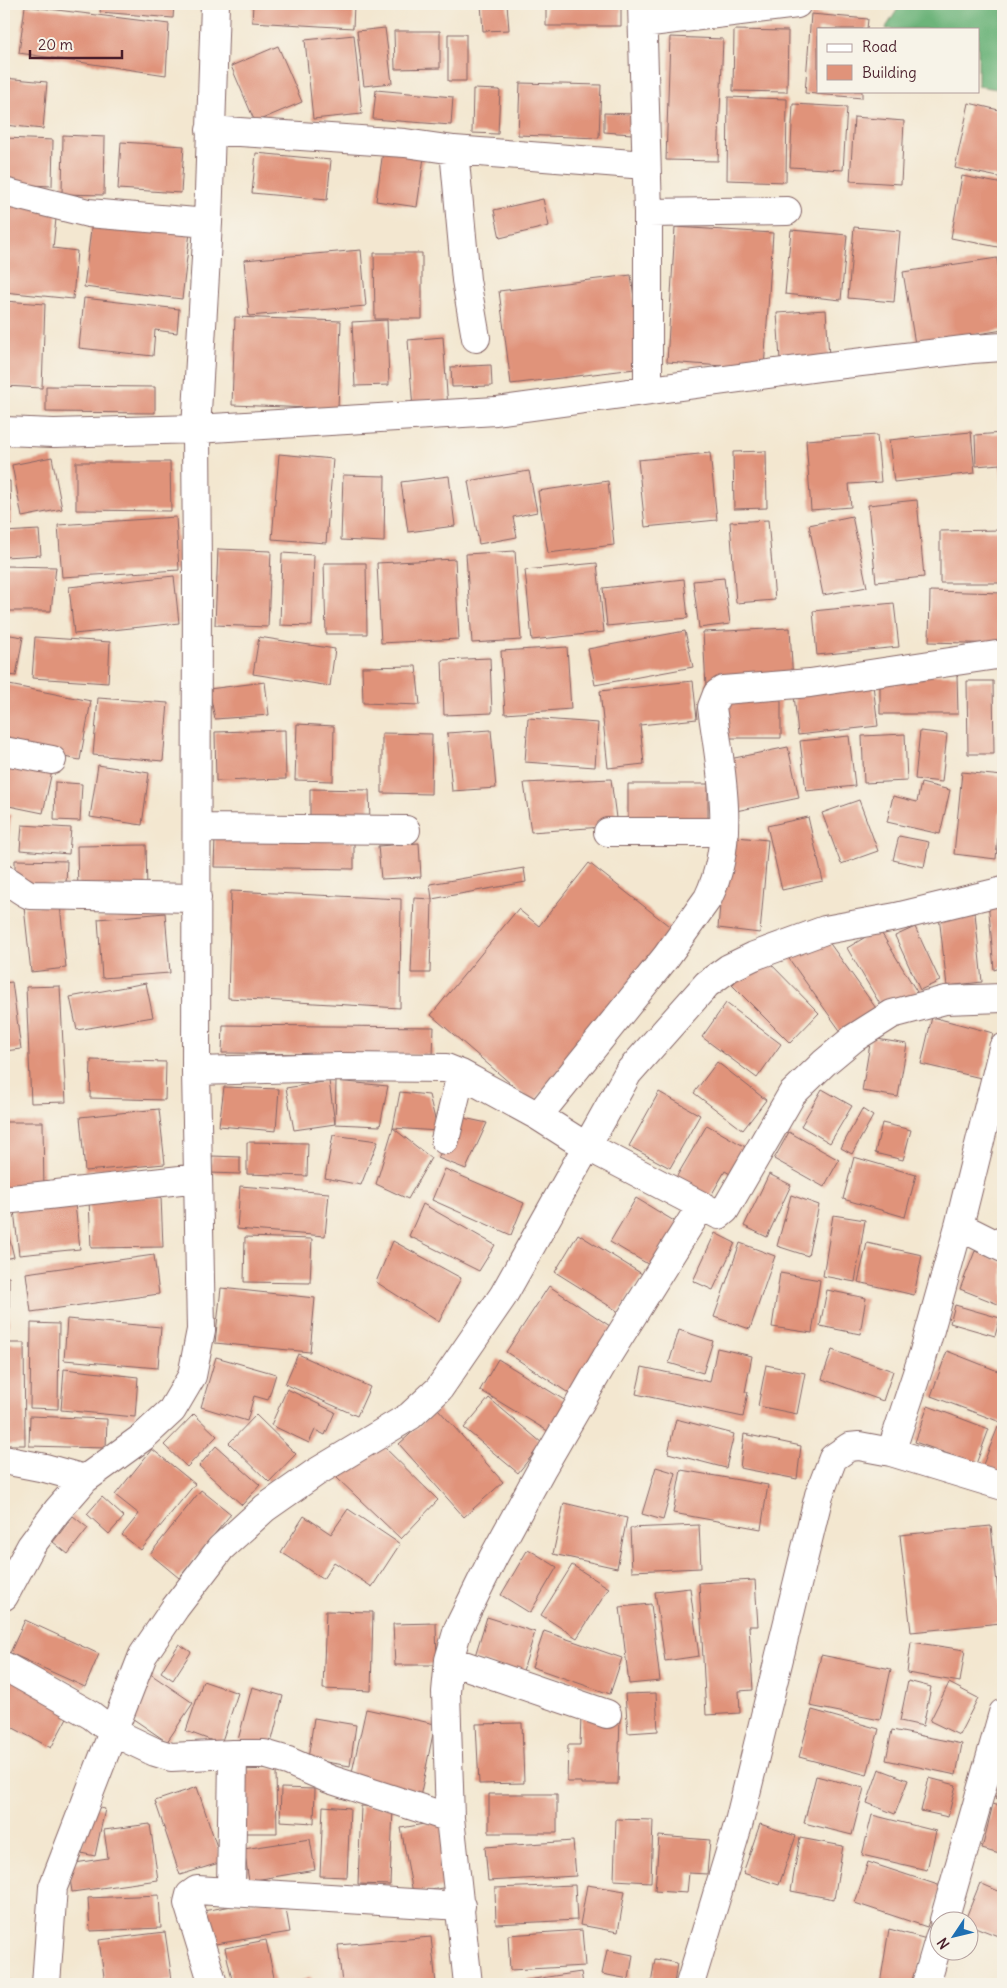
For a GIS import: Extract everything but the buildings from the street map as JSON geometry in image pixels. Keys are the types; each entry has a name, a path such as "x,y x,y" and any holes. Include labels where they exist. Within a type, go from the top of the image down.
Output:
{"street":[{"path":"4,1596 31,1546 85,1478 143,1437 172,1410 192,1376 201,1330 196,1071 198,574 196,429 208,223 215,4"},
{"path":"648,390 648,213 645,165 643,13 796,4"},
{"path":"210,130 405,143 454,150 645,165"},
{"path":"454,150 466,280 476,338"},
{"path":"4,192 88,213 208,223"},
{"path":"648,213 787,211"},
{"path":"4,431 54,433 196,429 496,411 867,361 972,348 1003,347"},
{"path":"542,1118 666,957 708,898 718,871 724,832 724,805 712,706 717,694 722,690 810,683 1003,654"},
{"path":"4,751 52,760"},
{"path":"197,828 406,830"},
{"path":"608,832 724,832"},
{"path":"4,879 20,891 30,895 197,898"},
{"path":"46,1984 53,1887 104,1725 143,1655 175,1608 222,1548 265,1508 315,1473 410,1416 439,1389 503,1296 584,1144 628,1074 707,984 729,968 754,956 825,930 896,917 1003,891"},
{"path":"196,1071 339,1067 446,1068 461,1074 542,1118 584,1144 715,1214 723,1213 792,1094 824,1063 854,1038 892,1014 945,1000 1003,998"},
{"path":"891,1452 923,1355 959,1226 1003,1048"},
{"path":"445,1140 461,1074"},
{"path":"4,1200 198,1178"},
{"path":"468,1984 450,1818 446,1692 449,1660 458,1629 493,1558 606,1358 701,1206"},
{"path":"959,1226 1003,1248"},
{"path":"690,1984 739,1822 819,1495 833,1458 848,1447 859,1446 891,1452 1003,1486"},
{"path":"4,1460 85,1478"},
{"path":"449,1660 607,1714"},
{"path":"4,1666 104,1725 155,1752 171,1757 264,1754 288,1761 328,1779 450,1818"},
{"path":"947,1910 1003,1713"},
{"path":"231,1892 233,1754"},
{"path":"213,1984 188,1903 190,1895 197,1890 461,1906"},
{"path":"926,1984 933,1960"}],"green space":[{"path":"901,4 1003,4 1003,90 980,86 980,28 886,28"}]}
